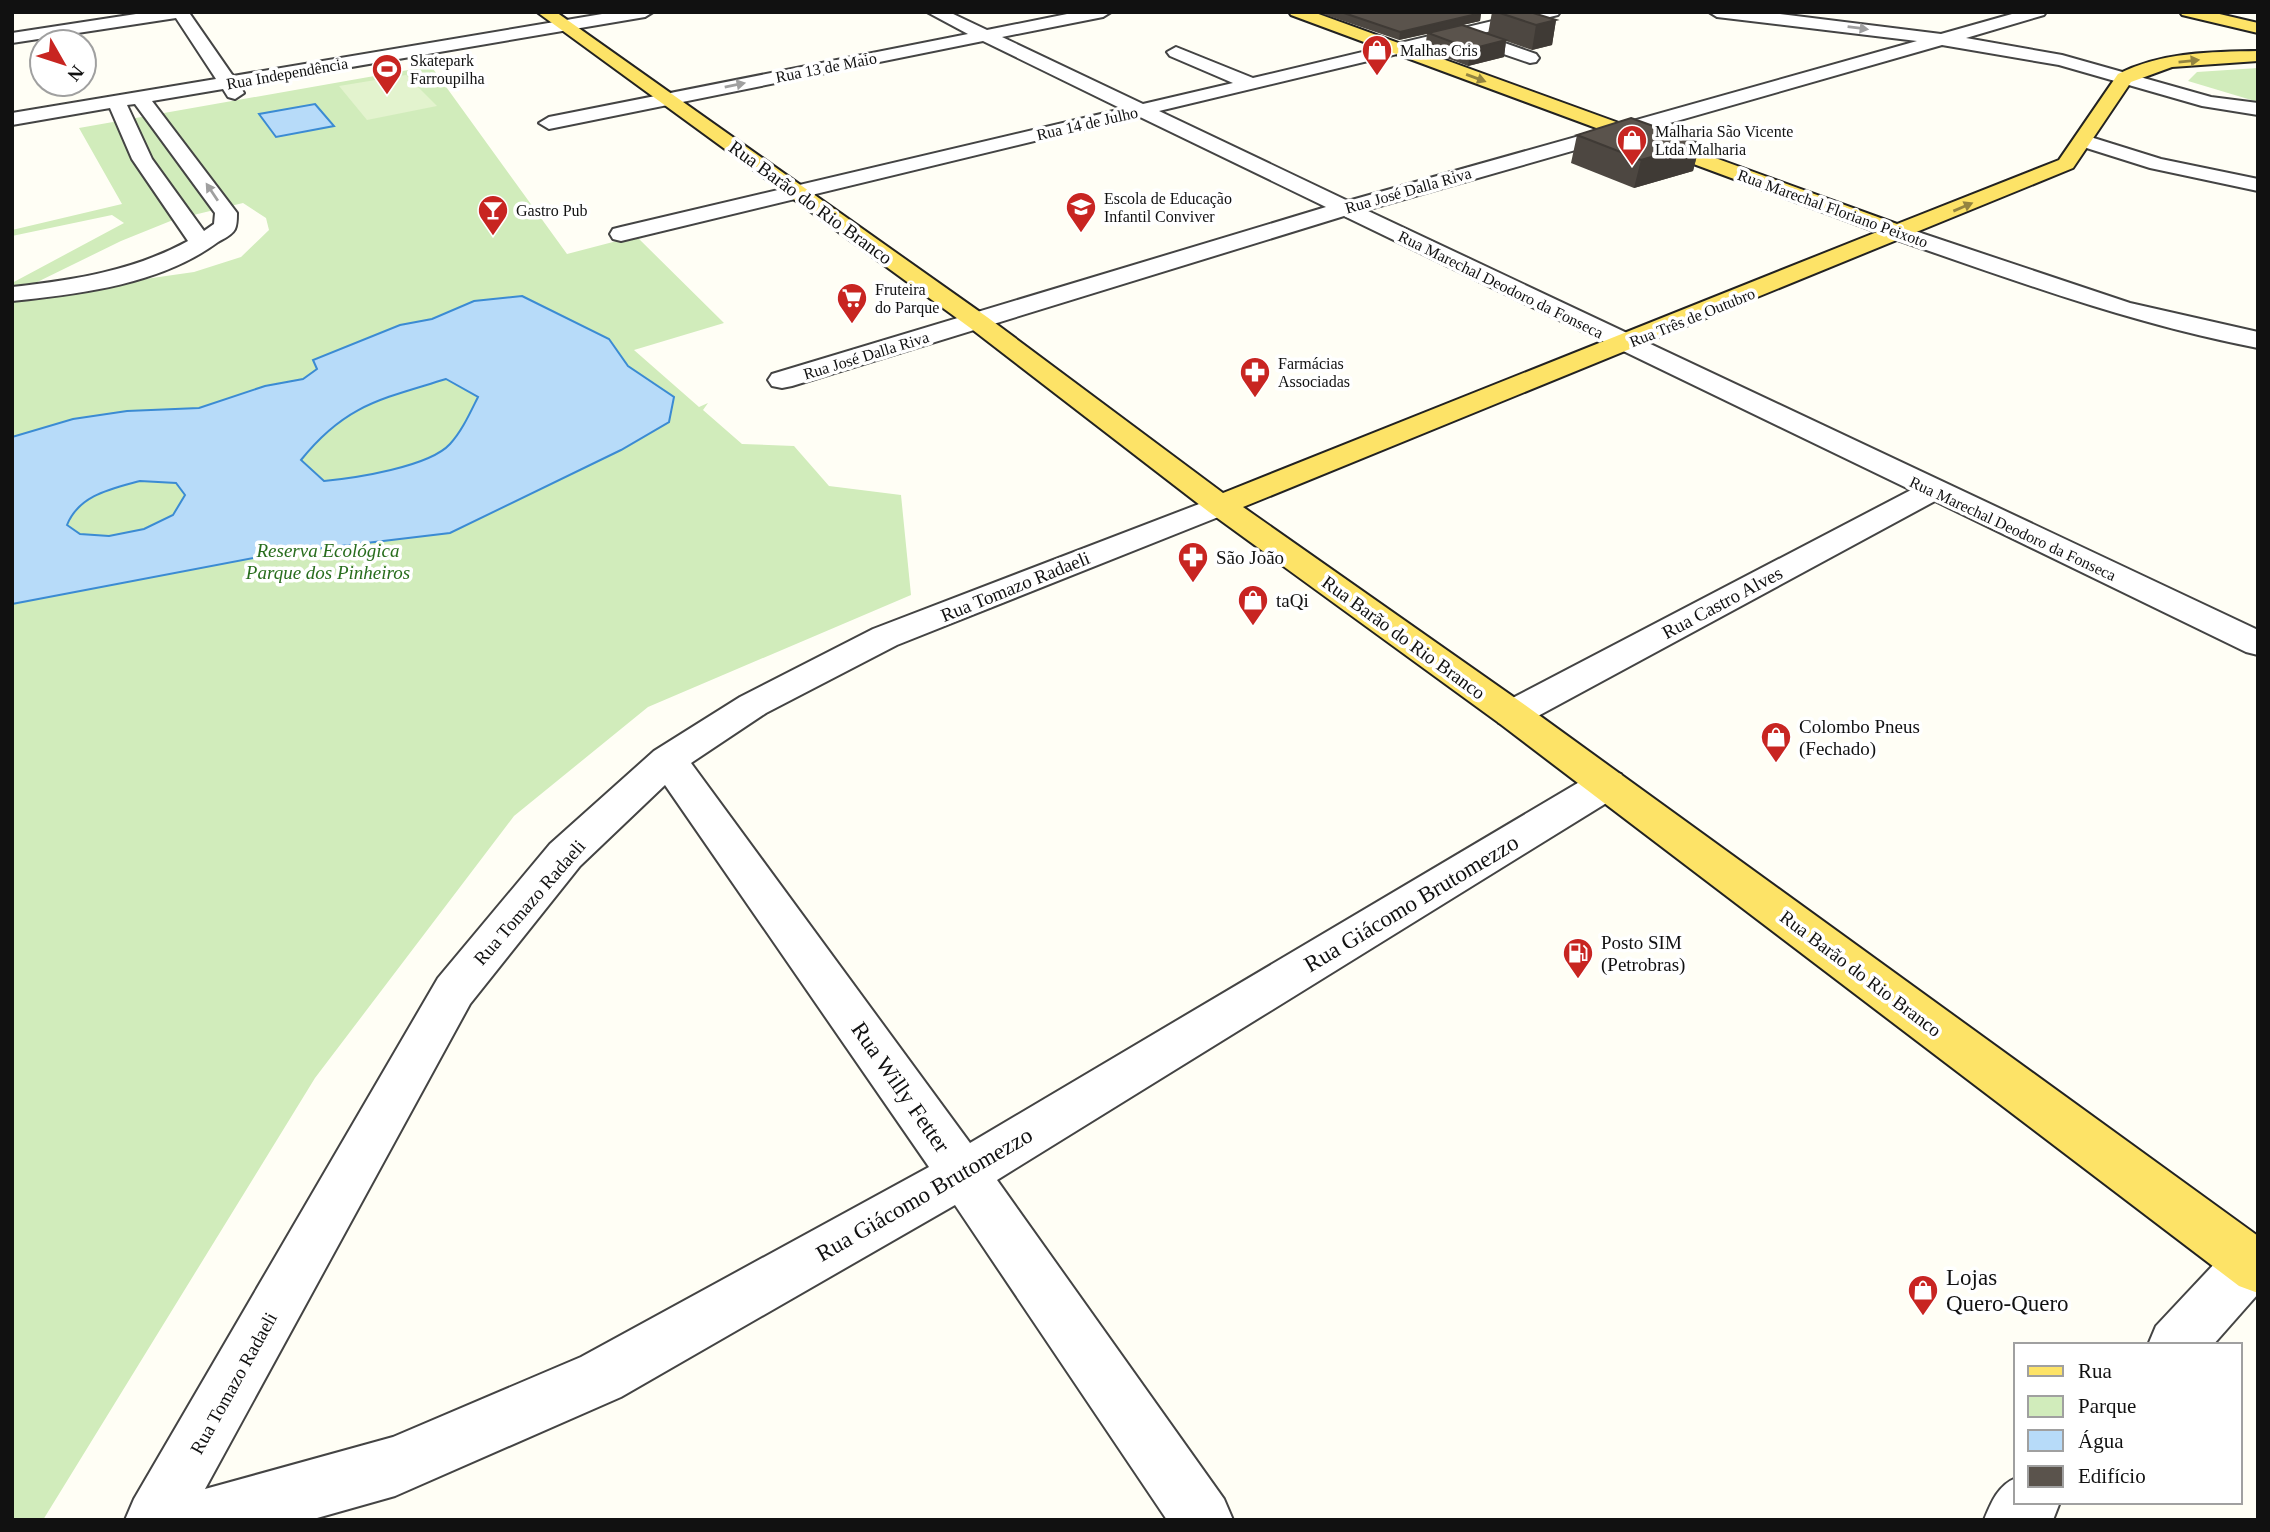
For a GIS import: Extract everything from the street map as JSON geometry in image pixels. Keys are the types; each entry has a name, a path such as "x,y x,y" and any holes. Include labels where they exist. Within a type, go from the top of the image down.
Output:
{"main road":[{"name":"Rua Barão do Rio Branco","path":"545,12 978,322 1220,505 1512,714 2255,1265"},
{"name":"Rua Marechal Floriano Peixoto","path":"1297,12 1900,233"},
{"path":"2188,12 2258,28"},
{"path":"2125,80 2168,63 2258,56"},
{"name":"Rua Três de Outubro","path":"1220,505 1626,344 2066,164 2125,80"}],"street":[{"path":"12,38 181,12 231,88"},
{"name":"Rua Independência","path":"12,119 118,107 571,31 645,12"},
{"name":"Rua Marechal Deodoro da Fonseca","path":"934,12 2258,644"},
{"name":"Rua 13 de Maio","path":"550,123 1103,12"},
{"name":"Rua 14 de Julho","path":"621,234 1552,12"},
{"path":"1717,12 1995,47 2062,60 2209,102 2258,109"},
{"name":"Rua José Dalla Riva","path":"782,380 1345,209 2038,12"},
{"path":"1462,34 1530,58"},
{"path":"1176,52 1252,83"},
{"path":"2125,80 2258,109"},
{"path":"12,294 132,272 202,246 225,226 226,213 201,176 143,103"},
{"name":"Rua Independência","path":"12,131 118,107"},
{"path":"118,107 142,159 202,246"},
{"path":"2084,141 2157,164 2258,185"},
{"path":"2066,164 2106,161 2157,164"},
{"name":"Rua Marechal Floriano Peixoto","path":"1900,233 2130,311 2226,335 2258,340"},
{"name":"Rua Castro Alves","path":"1512,714 1933,491"},
{"name":"Rua Tomazo Radaeli","path":"155,1520 454,991 565,855 668,760 753,705 885,636 1220,505"},
{"name":"Rua Willy Fetter","path":"668,760 963,1174 1203,1520"},
{"name":"Rua Giácomo Brutomezzo","path":"202,1520 395,1466 601,1377 963,1174 1607,784"},
{"path":"2178,1343 2255,1265"},
{"path":"2014,1520 2029,1504"}],"green space":[{"name":"Reserva Ecológica Parque dos Pinheiros","path":"431,66 567,254 636,236 724,323 634,350 699,407 708,403 703,410 742,444 794,446 829,486 901,495 911,595 648,707 514,816 315,1078 43,1520 12,1520 12,298 194,272 241,257 269,230 266,218 243,203 173,220 121,241 23,289 12,289 12,283 124,223 112,215 12,236 12,230 122,204 79,128"},
{"path":"2258,68 2258,102 2188,81 2197,72"},
{"name":"Skatepark Farroupilha","path":"406,75 437,106 367,120 339,86"}],"water":[{"path":"315,104 334,126 276,137 259,114"},
{"path":"522,296 609,339 628,366 674,397 669,422 621,450 450,533 274,554 12,604 12,437 73,419 127,411 199,408 265,386 303,379 317,369 313,360 400,325 432,319 474,301","holes":["446,379 478,397 466,422 450,444 440,452 391,470 324,481 301,460 334,427 366,406","140,481 176,483 185,495 173,515 144,529 109,536 80,534 67,525 72,515 88,500"]}],"building":[{"path":"1341,12 1478,12 1481,13 1400,32"},
{"path":"1497,12 1530,12 1556,20 1536,25"},
{"path":"1462,25 1506,40 1471,49 1428,33"},
{"path":"1631,118 1700,143 1641,160 1577,135"}],"place":[{"name":"Malhas Cris","path":"1377,77"},
{"name":"Skatepark Farroupilha","path":"387,96"},
{"name":"Malharia São Vicente Ltda Malharia","path":"1632,167"},
{"name":"Escola de Educação Infantil Conviver","path":"1081,234"},
{"name":"Gastro Pub","path":"493,237"},
{"name":"Fruteira do Parque","path":"852,325"},
{"name":"Farmácias Associadas","path":"1255,399"},
{"name":"São João","path":"1193,584"},
{"name":"taQi","path":"1253,627"},
{"name":"Colombo Pneus (Fechado)","path":"1776,764"},
{"name":"Posto SIM (Petrobras)","path":"1578,980"},
{"name":"Lojas Quero-Quero","path":"1923,1317"}]}
